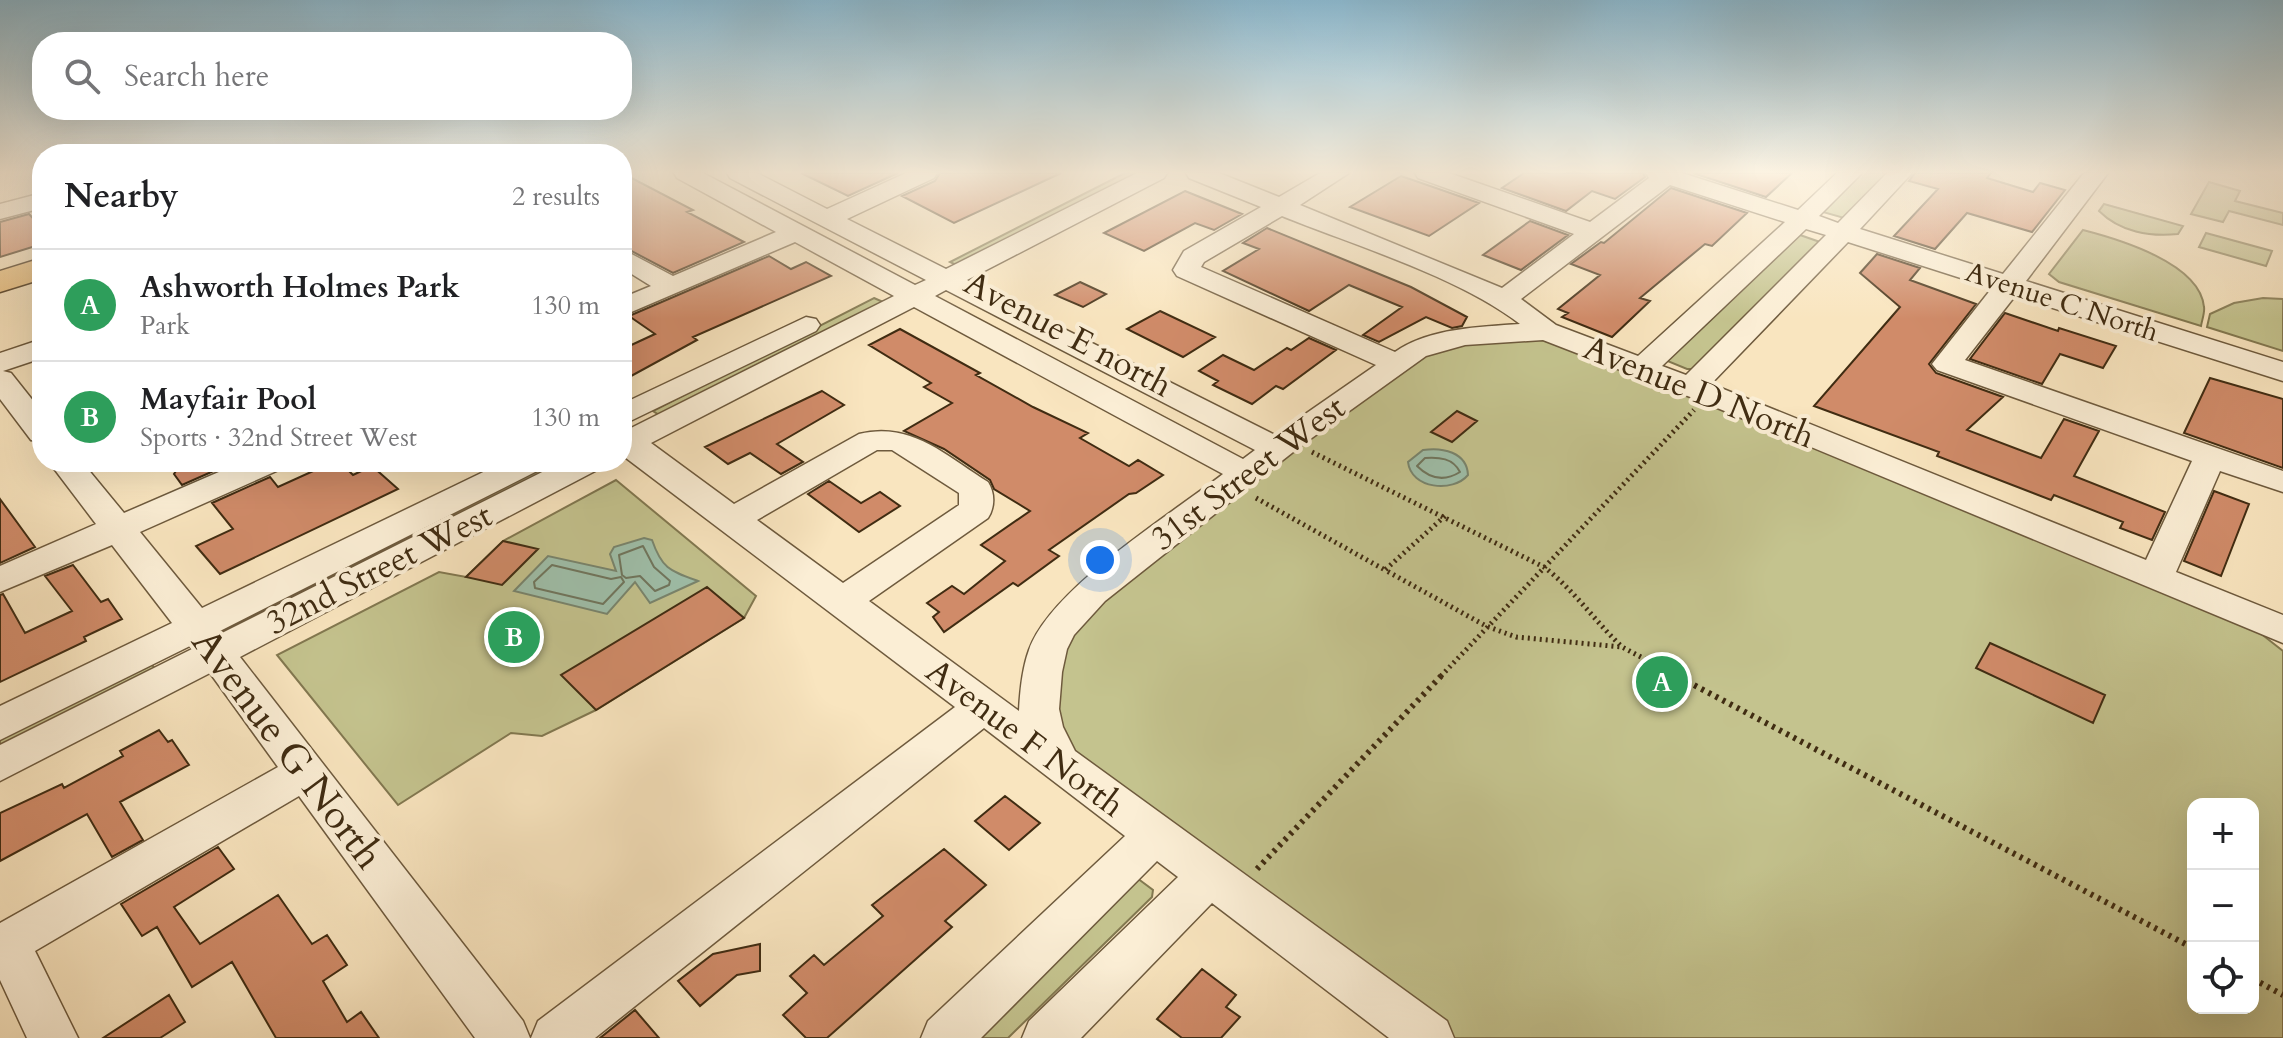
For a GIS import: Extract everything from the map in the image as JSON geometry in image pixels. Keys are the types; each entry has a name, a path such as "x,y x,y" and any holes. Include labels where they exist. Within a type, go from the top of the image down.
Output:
{"main road":[{"path":"0,282 32,271"}],"street":[{"name":"Avenue E north","path":"776,221 1284,444"},
{"name":"Avenue E north","path":"830,221 919,282 1238,479"},
{"path":"632,431 919,282 1026,221"},
{"path":"919,282 1051,221"},
{"path":"1254,221 1193,257 1186,270 1396,363"},
{"name":"Avenue D North","path":"1318,221 1469,282 1504,299 1546,331 1700,390 2283,630"},
{"path":"1563,221 1593,232"},
{"path":"1504,299 1606,221"},
{"path":"1643,368 1800,221"},
{"name":"Avenue C North","path":"1807,221 2283,372"},
{"path":"1700,390 1852,221"},
{"path":"2060,221 1947,364 2283,482"},
{"path":"632,303 796,232"},
{"path":"632,263 670,286"},
{"name":"31st Street West","path":"1061,764 1043,727 1039,709 1048,649 1060,627 1092,592 1284,444 1416,350 1464,337 1546,331"},
{"path":"0,363 32,352"},
{"path":"0,379 32,420"},
{"path":"733,519 870,441 898,440 976,489 976,510 843,601"},
{"name":"Avenue F North","path":"632,441 1429,1038"},
{"path":"2155,578 2210,456"},
{"name":"Avenue G North","path":"73,472 206,640 505,1038"},
{"path":"0,580 247,472"},
{"name":"32nd Street West","path":"0,764 206,640 512,472"},
{"name":"32nd Street West","path":"0,724 206,640 567,472"},
{"name":"Avenue D North","path":"2208,600 2283,651"},
{"path":"556,1038 984,706"},
{"path":"53,1038 3,945 304,772"},
{"path":"946,1038 1155,835"},
{"path":"1047,1038 1222,884"}],"path":[{"path":"1222,884 1544,567 1700,390"},
{"path":"1284,444 1312,451 1544,567 1565,583 1587,613 1622,647 2187,945"},
{"path":"1238,479 1385,570 1486,626 1516,637 1622,647"},
{"path":"1385,570 1445,516"},
{"path":"2259,982 2283,995"}],"shaded area":[{"path":"1030,221 1055,221 962,268 950,262"},
{"path":"2112,221 2167,221 2183,226 2178,234 2157,235 2136,232"},
{"path":"2083,230 2155,255 2188,278 2199,291 2204,307 2201,326 2059,282 2049,274"},
{"path":"2206,233 2272,251 2266,266 2199,247"},
{"path":"1800,235 1820,242 1693,369 1665,360"},
{"path":"874,298 890,305 664,418 653,411"},
{"path":"2263,298 2283,299 2283,351 2207,327 2210,314 2234,303"},
{"path":"1546,331 2255,629 2283,651 2283,1038 1429,1038 1061,764 1039,691 1060,627 1416,350"},
{"path":"527,472 560,472 259,622 250,611"},
{"path":"616,480 756,596 744,618 596,710 542,736 511,733 398,805 277,655 439,572 466,577 503,541"},
{"path":"150,662 158,673 0,756 0,734"},
{"path":"1137,878 1153,890 1152,897 1008,1038 964,1038"}],"water":[{"path":"1438,449 1458,456 1467,467 1468,475 1461,481 1443,486 1424,483 1411,471 1408,462 1423,450"},
{"path":"644,538 652,540 668,568 698,581 650,603 635,582 607,614 514,591 548,556 616,571 610,554 614,547"}],"building":[{"path":"32,221 32,247 0,257 0,222"},
{"path":"632,221 705,221 744,242 673,273 632,251"},
{"path":"1126,221 1229,221 1214,230 1195,223 1144,251 1104,233"},
{"path":"1389,221 1451,221 1429,236"},
{"path":"1529,221 1568,235 1521,270 1483,255"},
{"path":"1630,221 1738,221 1712,246 1705,244 1640,298 1650,301 1612,337 1562,317 1568,313 1558,309 1600,275 1571,264 1601,242 1604,243"},
{"path":"1908,221 1959,221 1935,249 1894,236"},
{"path":"1996,221 2040,221 2032,232"},
{"path":"1267,228 1411,287 1467,317 1462,326 1452,328 1426,317 1379,342 1363,335 1402,307 1349,285 1309,311 1223,271 1259,249 1243,243"},
{"path":"1877,254 1920,268 1910,280 1976,304 1929,364 1936,373 2003,397 1967,430 2041,458 2064,419 2099,431 2074,476 2165,512 2152,540 2120,528 2123,522 2054,495 2051,500 1937,456 1939,452 1814,406 1900,307 1860,273"},
{"path":"769,256 791,269 806,262 831,276 693,337 697,340 632,376 632,345 655,334 632,318 632,315"},
{"path":"1080,282 1106,294 1083,307 1055,295"},
{"path":"1160,311 1215,337 1183,357 1127,329"},
{"path":"2005,313 2116,346 2103,368 2060,354 2042,384 1970,359"},
{"path":"900,329 980,373 976,375 1033,407 1088,433 1080,438 1129,466 1138,460 1163,475 1136,493 1129,494 1049,550 1059,556 1018,586 1013,583 944,632 933,617 939,612 927,603 952,586 964,594 1005,561 981,545 1030,511 994,489 990,480 944,449 904,431 952,403 924,387 931,383 869,345"},
{"path":"1309,338 1336,350 1283,389 1276,386 1252,404 1213,385 1218,381 1199,371 1223,355 1254,370 1287,348 1291,350"},
{"path":"2210,378 2283,399 2283,468 2184,433"},
{"path":"822,391 844,405 777,444 803,462 781,474 750,453 728,464 705,447"},
{"path":"1457,411 1477,421 1452,442 1431,432"},
{"path":"175,472 211,472 182,485"},
{"path":"311,472 350,472 353,475 379,472 398,489 220,574 196,546 233,529 212,503 270,477 278,487"},
{"path":"829,481 861,503 880,492 900,506 859,532 808,494"},
{"path":"2214,491 2249,504 2221,576 2184,561"},
{"path":"0,499 35,547 0,563"},
{"path":"503,541 538,549 502,585 466,577"},
{"path":"73,565 101,602 108,599 122,619 84,637 86,641 0,682 0,595 3,594 25,633 72,611 45,576"},
{"path":"707,587 744,618 596,710 561,675"},
{"path":"1990,643 2105,695 2093,723 1976,668"},
{"path":"159,730 168,742 172,740 189,765 120,802 143,840 112,857 87,814 0,861 0,813 62,784 64,788 123,756 120,751"},
{"path":"1005,796 1040,823 1009,850 975,821"},
{"path":"218,847 234,869 174,907 200,944 278,895 312,944 327,935 347,965 323,981 347,1022 361,1012 379,1038 276,1038 232,962 192,987 157,927 142,936 121,904"},
{"path":"944,849 986,885 945,921 952,927 827,1038 806,1038 783,1015 807,993 790,976 814,955 824,965 883,916 872,905"},
{"path":"760,944 760,971 737,975 700,1006 678,981 713,954"},
{"path":"1202,969 1236,995 1226,1007 1240,1017 1221,1038 1182,1038 1157,1019"},
{"path":"169,995 185,1022 160,1038 103,1038"},
{"path":"635,1010 659,1038 600,1038"}],"place":[{"name":"Mayfair Pool","path":"514,637"},
{"name":"Ashworth Holmes Park","path":"1662,682"}]}
